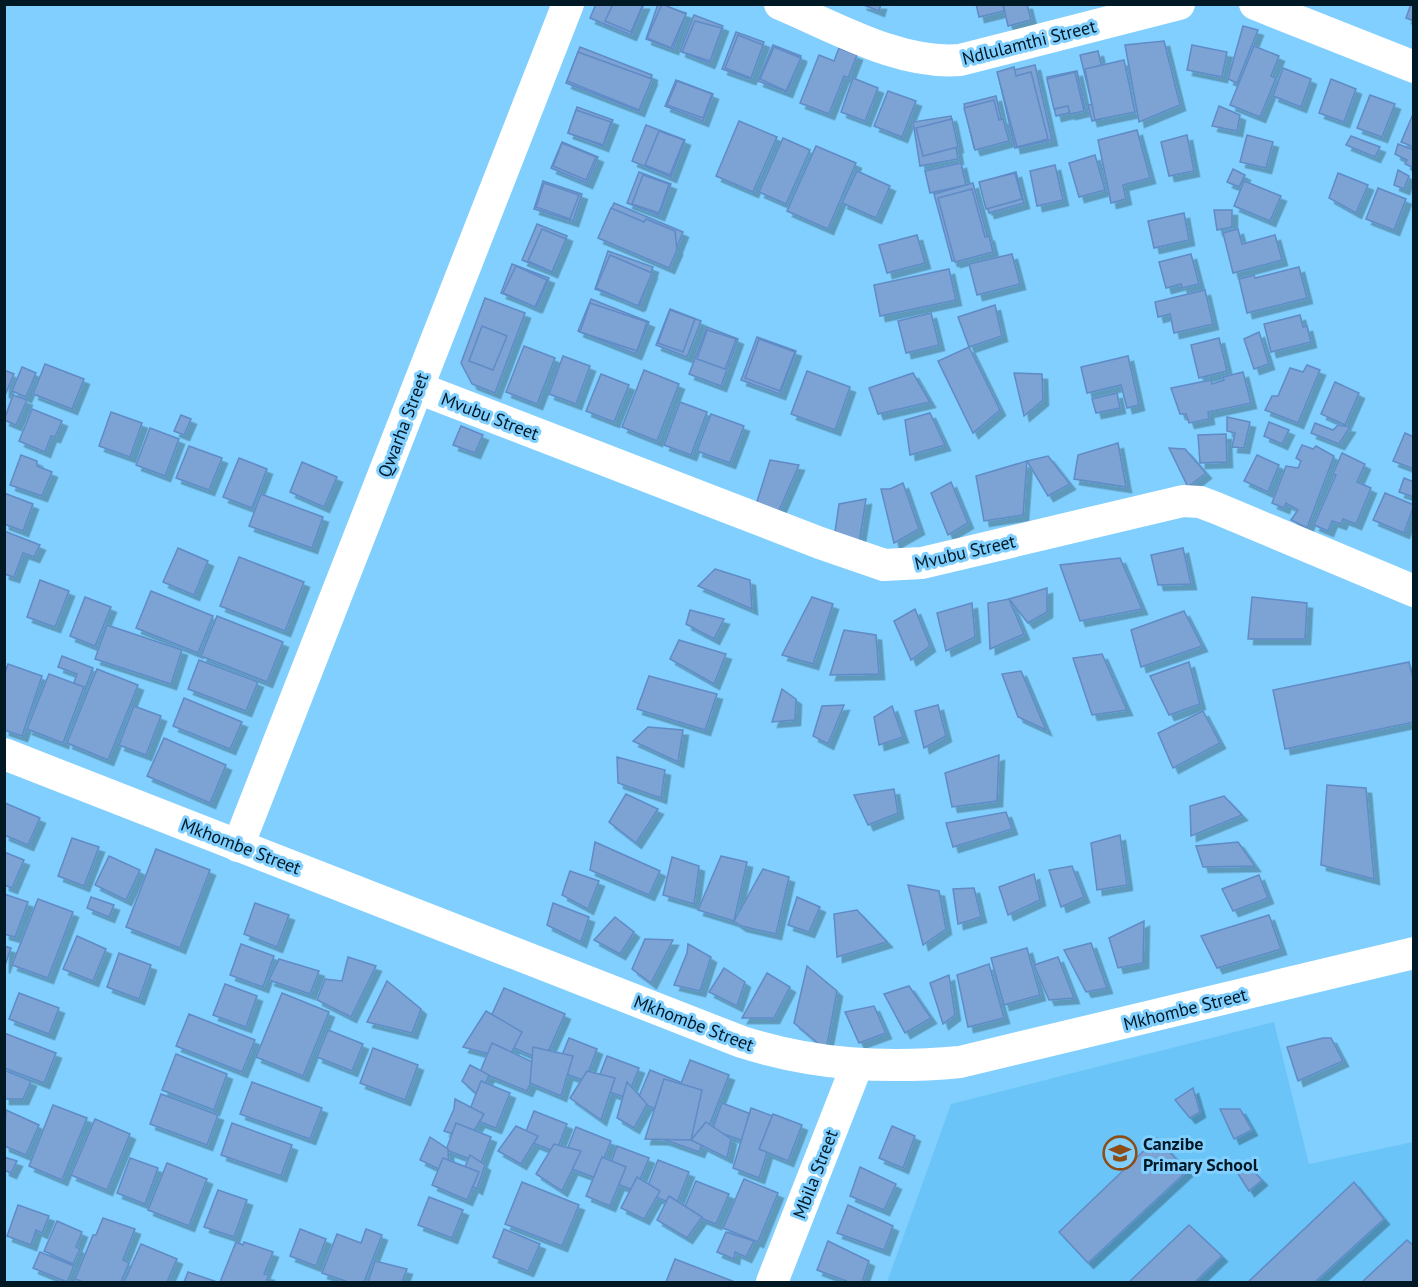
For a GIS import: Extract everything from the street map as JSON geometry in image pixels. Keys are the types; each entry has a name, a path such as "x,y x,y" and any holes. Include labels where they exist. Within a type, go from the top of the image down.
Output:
{"street":[{"name":"Qwarha Street","path":"238,846 568,4"},
{"name":"Ndlulamthi Street","path":"780,4 905,56 942,61 960,60 1179,4"},
{"path":"1255,4 1413,67"},
{"name":"Mvubu Street","path":"418,388 820,543 884,565 922,563 1183,501 1200,502 1216,507 1413,591"},
{"name":"Mkhombe Street","path":"4,754 742,1042 782,1054 857,1065 895,1067 960,1062 1413,953"},
{"name":"Mbila Street","path":"772,1282 857,1065"}],"shaded area":[{"name":"Canzibe Primary School","path":"1274,1022 1309,1164 1413,1142 1413,1282 887,1282 951,1104"}],"building":[{"path":"596,4 644,4 631,35 590,18"},
{"path":"613,4 643,4 631,32 605,21"},
{"path":"658,4 686,13 673,49 646,39"},
{"path":"662,4 686,14 671,48 647,38"},
{"path":"861,4 881,4 879,11"},
{"path":"976,4 1003,4 1004,11 979,17"},
{"path":"1003,4 1027,4 1031,20 1008,26"},
{"path":"1411,4 1414,4 1414,21 1406,18"},
{"path":"694,15 723,26 709,63 680,51"},
{"path":"695,21 722,28 710,61 682,52"},
{"path":"1243,26 1258,30 1237,83 1228,79"},
{"path":"736,32 764,42 750,79 722,69"},
{"path":"738,35 763,45 751,78 725,68"},
{"path":"1164,41 1180,105 1139,122 1125,45"},
{"path":"773,45 801,56 787,92 758,81"},
{"path":"1192,45 1227,52 1222,77 1187,70"},
{"path":"1254,46 1279,56 1271,76 1276,78 1260,117 1230,105"},
{"path":"580,47 652,75 639,111 566,83"},
{"path":"774,47 801,58 786,91 760,79"},
{"path":"839,48 857,55 848,78 844,76 829,114 800,103 819,55 834,61"},
{"path":"1098,51 1102,68 1122,63 1133,111 1092,121 1088,105 1092,104 1080,55"},
{"path":"578,52 652,79 639,110 567,81"},
{"path":"1124,60 1135,112 1095,120 1085,69"},
{"path":"1035,65 1052,140 1015,148 998,74"},
{"path":"1014,67 1016,76 1031,72 1048,139 1017,147 997,72"},
{"path":"1283,68 1311,79 1301,107 1273,96"},
{"path":"1077,71 1085,109 1056,116 1047,77"},
{"path":"1075,72 1084,111 1070,114 1068,106 1054,109 1047,79"},
{"path":"853,78 878,88 865,121 841,112"},
{"path":"1331,79 1356,89 1344,122 1319,113"},
{"path":"676,80 713,94 703,121 665,106"},
{"path":"677,81 712,94 703,118 667,105"},
{"path":"888,91 916,101 902,137 874,126"},
{"path":"1370,95 1395,104 1382,137 1357,128"},
{"path":"996,96 1006,140 974,148 964,104"},
{"path":"994,100 999,120 1003,119 1009,141 975,150 964,108"},
{"path":"1219,106 1240,115 1237,131 1212,126"},
{"path":"577,107 613,120 603,146 568,133"},
{"path":"576,110 611,122 603,145 568,133"},
{"path":"1414,112 1414,147 1401,142"},
{"path":"951,116 958,159 920,166 913,122"},
{"path":"952,119 958,147 923,156 916,128"},
{"path":"739,121 777,137 753,192 716,176"},
{"path":"646,125 685,140 671,177 632,161"},
{"path":"1137,130 1150,178 1123,185 1126,199 1111,203 1098,140"},
{"path":"659,131 684,140 670,175 645,165"},
{"path":"1187,135 1194,171 1169,176 1161,142"},
{"path":"1247,135 1273,142 1266,168 1240,162"},
{"path":"1351,136 1380,147 1375,157 1346,145"},
{"path":"783,138 810,150 786,204 759,192"},
{"path":"562,142 598,157 587,183 551,168"},
{"path":"562,143 596,157 586,180 553,166"},
{"path":"1398,144 1414,150 1414,168 1405,164 1407,160 1395,154"},
{"path":"816,146 856,163 828,229 787,211"},
{"path":"1095,155 1105,190 1079,197 1069,163"},
{"path":"961,163 966,185 930,193 925,171"},
{"path":"1055,165 1063,200 1037,206 1030,171"},
{"path":"1233,169 1245,175 1239,187 1227,182"},
{"path":"1398,170 1409,176 1404,189 1394,185"},
{"path":"857,171 890,186 876,218 842,203"},
{"path":"639,172 671,184 659,215 627,203"},
{"path":"1016,172 1024,203 989,213 980,182"},
{"path":"1015,173 1022,199 986,209 979,182"},
{"path":"1338,173 1368,185 1356,213 1329,198"},
{"path":"643,175 669,184 659,213 632,204"},
{"path":"543,181 582,194 573,221 534,209"},
{"path":"1244,181 1281,196 1270,221 1234,206"},
{"path":"544,183 579,195 570,219 536,207"},
{"path":"973,183 991,250 952,261 934,194"},
{"path":"1378,188 1406,199 1394,230 1366,219"},
{"path":"972,189 985,237 989,236 993,252 955,262 938,198"},
{"path":"614,203 683,232 670,264 600,235"},
{"path":"611,208 644,222 646,219 675,231 677,250 669,268 598,238"},
{"path":"1214,210 1232,210 1232,227 1217,230"},
{"path":"1184,213 1189,240 1154,248 1148,221"},
{"path":"537,224 567,236 552,272 522,260"},
{"path":"542,229 566,239 552,272 528,261"},
{"path":"1238,229 1242,244 1275,235 1282,260 1233,273 1223,233"},
{"path":"917,235 925,263 887,273 879,245"},
{"path":"608,251 653,267 640,305 595,289"},
{"path":"1012,254 1020,284 977,295 969,264"},
{"path":"1191,254 1199,284 1182,288 1181,284 1166,288 1159,262"},
{"path":"610,255 652,273 638,306 596,288"},
{"path":"512,264 549,278 537,307 501,293"},
{"path":"516,266 547,280 535,307 503,293"},
{"path":"1299,267 1307,298 1247,313 1239,279 1254,275 1255,278"},
{"path":"949,269 956,300 880,316 874,285"},
{"path":"1205,290 1213,324 1174,333 1170,314 1158,317 1155,302"},
{"path":"485,298 525,313 495,393 472,384 461,363"},
{"path":"591,299 649,322 636,354 578,331"},
{"path":"590,303 647,322 637,351 580,332"},
{"path":"995,305 1002,336 969,347 958,317"},
{"path":"670,309 701,321 687,357 656,345"},
{"path":"670,310 695,319 683,352 658,343"},
{"path":"931,313 939,345 906,353 898,321"},
{"path":"1300,315 1303,327 1307,326 1311,342 1271,352 1264,324"},
{"path":"482,326 507,336 493,370 469,361"},
{"path":"707,327 738,339 721,386 689,374"},
{"path":"707,330 736,339 725,369 697,359"},
{"path":"1259,332 1269,364 1254,369 1244,339"},
{"path":"757,337 796,351 780,394 741,380"},
{"path":"1219,338 1227,371 1199,378 1191,345"},
{"path":"759,339 795,352 780,391 745,378"},
{"path":"524,346 555,358 537,404 506,392"},
{"path":"969,347 1000,410 973,433 938,361"},
{"path":"563,356 590,366 576,404 549,394"},
{"path":"1128,356 1139,405 1127,408 1121,385 1087,393 1081,367"},
{"path":"45,364 84,379 72,409 33,394"},
{"path":"1307,365 1320,370 1298,423 1265,410 1272,396 1278,396 1290,368 1303,372"},
{"path":"22,367 36,373 26,397 12,391"},
{"path":"4,370 14,374 6,393 4,392"},
{"path":"644,370 679,384 657,441 622,427"},
{"path":"807,371 850,387 835,430 791,414"},
{"path":"1243,372 1251,403 1208,412 1209,419 1189,423 1186,414 1180,414 1171,388 1211,380 1212,384 1224,380 1223,377"},
{"path":"913,373 930,402 878,414 869,388"},
{"path":"1014,373 1042,374 1043,400 1024,416"},
{"path":"601,374 629,385 614,422 586,411"},
{"path":"1335,382 1359,393 1345,425 1321,414"},
{"path":"1117,393 1120,408 1096,413 1092,399"},
{"path":"13,395 27,400 16,425 4,420"},
{"path":"680,402 707,412 691,455 664,445"},
{"path":"32,409 62,421 55,437 51,436 45,452 19,441"},
{"path":"111,412 142,423 130,457 99,446"},
{"path":"930,413 945,445 910,455 905,420"},
{"path":"711,414 744,426 730,463 697,451"},
{"path":"181,415 191,419 184,435 174,431"},
{"path":"1227,417 1250,422 1244,448 1232,447 1235,433 1227,431"},
{"path":"1269,422 1289,430 1282,444 1264,436"},
{"path":"1315,423 1333,430 1338,425 1350,427 1339,444 1311,433"},
{"path":"461,426 483,435 475,453 453,445"},
{"path":"150,428 179,439 165,476 136,465"},
{"path":"1405,433 1414,437 1414,469 1393,461"},
{"path":"1226,434 1227,462 1200,463 1198,435"},
{"path":"1118,443 1126,487 1074,479 1078,455"},
{"path":"1302,445 1313,449 1316,446 1334,456 1307,528 1291,520 1298,510 1286,503 1284,508 1272,503 1286,466 1298,468 1301,461 1296,458"},
{"path":"189,446 222,458 209,490 176,478"},
{"path":"1169,448 1185,449 1206,473 1188,487"},
{"path":"1342,453 1365,464 1357,482 1371,488 1356,524 1343,519 1341,524 1332,521 1328,531 1314,525 1336,475 1333,474"},
{"path":"21,455 37,461 37,466 52,472 42,496 10,485"},
{"path":"1257,455 1279,465 1268,492 1244,481"},
{"path":"1048,456 1070,484 1048,496 1027,461"},
{"path":"239,458 267,469 252,508 223,497"},
{"path":"770,460 799,465 778,513 755,508"},
{"path":"1027,461 1023,515 984,521 976,476"},
{"path":"302,462 337,477 324,507 290,492"},
{"path":"1404,478 1414,482 1414,497 1399,492"},
{"path":"951,482 968,523 948,535 931,493"},
{"path":"903,483 919,529 894,543 881,489 890,489"},
{"path":"4,493 33,504 23,531 4,524"},
{"path":"1385,493 1414,505 1404,533 1373,520"},
{"path":"261,494 323,517 312,548 249,526"},
{"path":"866,499 859,543 834,539 839,504"},
{"path":"4,531 40,545 34,557 23,553 14,577 4,574"},
{"path":"178,548 208,561 194,595 163,582"},
{"path":"1183,548 1191,584 1158,585 1151,555"},
{"path":"239,557 304,582 285,631 220,606"},
{"path":"1120,558 1142,609 1080,621 1060,565"},
{"path":"715,569 750,580 752,609 698,586"},
{"path":"40,580 69,591 55,627 27,617"},
{"path":"1047,588 1047,612 1028,623 1009,599"},
{"path":"151,591 213,616 198,653 136,628"},
{"path":"85,597 111,607 95,646 70,636"},
{"path":"812,597 833,604 813,664 782,655"},
{"path":"1252,597 1307,603 1305,639 1248,639"},
{"path":"1009,599 1024,634 990,649 988,603"},
{"path":"972,603 975,637 946,651 937,613"},
{"path":"915,609 930,646 911,660 894,621"},
{"path":"690,610 724,619 714,639 686,624"},
{"path":"1184,611 1202,646 1141,667 1131,630"},
{"path":"217,616 283,642 267,682 201,656"},
{"path":"107,625 182,650 171,684 95,659"},
{"path":"844,630 876,635 879,674 830,675"},
{"path":"679,640 726,654 714,684 670,659"},
{"path":"1102,654 1127,710 1092,715 1073,658"},
{"path":"62,656 93,668 85,689 73,685 77,674 58,667"},
{"path":"199,660 258,682 246,711 188,689"},
{"path":"1189,662 1200,704 1169,715 1150,676"},
{"path":"1409,662 1414,682 1414,722 1285,749 1273,690"},
{"path":"8,664 42,676 22,736 4,730 4,675"},
{"path":"97,669 138,685 108,760 67,743"},
{"path":"1021,671 1046,730 1018,717 1002,674"},
{"path":"49,674 84,687 63,743 27,729"},
{"path":"649,676 717,694 705,730 637,709"},
{"path":"782,689 796,699 795,720 772,722"},
{"path":"184,698 242,722 230,749 173,726"},
{"path":"844,705 828,744 813,736 822,706"},
{"path":"938,705 946,736 924,748 915,711"},
{"path":"134,706 161,716 146,755 119,745"},
{"path":"892,706 903,737 879,745 874,717"},
{"path":"1203,711 1220,743 1173,768 1158,733"},
{"path":"648,727 683,730 678,762 633,741"},
{"path":"164,738 226,765 210,803 147,776"},
{"path":"999,755 997,801 952,807 945,773"},
{"path":"617,757 665,770 661,798 618,783"},
{"path":"1327,785 1366,788 1374,879 1321,865"},
{"path":"894,789 898,813 868,825 854,795"},
{"path":"626,794 658,809 636,843 609,822"},
{"path":"1224,796 1242,815 1191,836 1190,806"},
{"path":"5,803 40,818 28,845 4,835"},
{"path":"1006,812 1012,829 953,847 946,823"},
{"path":"1120,835 1127,885 1097,890 1091,843"},
{"path":"72,838 99,847 84,886 58,876"},
{"path":"595,842 660,871 649,895 590,870"},
{"path":"1238,842 1255,866 1203,867 1196,846"},
{"path":"156,849 210,870 180,948 126,927"},
{"path":"4,852 24,860 12,888 4,885"},
{"path":"109,856 140,870 126,900 95,885"},
{"path":"721,856 747,862 734,921 698,910"},
{"path":"672,857 699,866 694,904 663,895"},
{"path":"1072,866 1084,897 1061,907 1049,870"},
{"path":"763,869 789,877 776,934 741,926 734,921"},
{"path":"570,871 599,881 588,909 562,895"},
{"path":"1034,874 1040,900 1008,915 999,887"},
{"path":"1259,875 1268,898 1233,911 1222,889"},
{"path":"908,885 939,891 946,929 923,945"},
{"path":"974,888 981,917 958,924 953,889"},
{"path":"4,894 28,902 15,937 4,934"},
{"path":"91,897 114,905 109,917 87,908"},
{"path":"797,897 820,907 809,932 788,925"},
{"path":"38,899 73,912 48,978 12,965"},
{"path":"255,903 289,915 277,947 244,934"},
{"path":"553,903 589,917 581,942 547,925"},
{"path":"857,910 887,942 837,957 834,914"},
{"path":"1269,915 1281,949 1217,968 1201,936"},
{"path":"615,917 634,932 620,954 594,940"},
{"path":"1144,921 1143,963 1118,968 1109,938"},
{"path":"77,936 106,949 93,981 63,969"},
{"path":"645,939 673,940 651,983 632,969"},
{"path":"1091,943 1107,988 1086,992 1064,950"},
{"path":"241,944 274,956 263,987 230,975"},
{"path":"688,944 711,957 700,991 674,985 687,953"},
{"path":"4,946 11,948 4,968"},
{"path":"1027,948 1040,995 1004,1005 991,958"},
{"path":"119,953 151,965 139,999 107,987"},
{"path":"348,957 376,966 351,1017 317,1000 325,979 342,981"},
{"path":"1058,957 1074,998 1049,1000 1034,965"},
{"path":"279,959 319,971 310,994 269,980"},
{"path":"989,964 1004,1018 968,1027 957,975"},
{"path":"807,966 837,991 826,1050 794,1023"},
{"path":"724,968 745,982 737,1006 709,992"},
{"path":"767,973 790,987 774,1018 742,1018"},
{"path":"949,975 955,1015 943,1024 930,983"},
{"path":"387,981 421,1009 412,1033 367,1022"},
{"path":"225,984 257,996 246,1027 213,1015"},
{"path":"909,986 931,1018 905,1033 884,994"},
{"path":"504,988 565,1014 544,1061 483,1034"},
{"path":"19,993 59,1008 49,1034 9,1019"},
{"path":"282,993 329,1012 303,1076 256,1057"},
{"path":"874,1006 886,1033 859,1043 845,1012"},
{"path":"486,1011 522,1032 508,1059 463,1047"},
{"path":"189,1014 255,1040 242,1072 176,1046"},
{"path":"328,1030 363,1044 352,1071 317,1057"},
{"path":"4,1033 56,1053 44,1083 4,1068"},
{"path":"569,1038 597,1049 585,1081 556,1070"},
{"path":"1331,1038 1343,1061 1298,1081 1287,1047"},
{"path":"492,1043 539,1065 527,1091 480,1072"},
{"path":"533,1047 573,1056 561,1096 530,1083"},
{"path":"373,1048 418,1065 405,1100 360,1083"},
{"path":"176,1054 227,1074 214,1110 162,1090"},
{"path":"607,1056 639,1068 627,1098 595,1087"},
{"path":"690,1060 729,1075 699,1152 660,1138"},
{"path":"470,1065 489,1075 480,1097 462,1081"},
{"path":"4,1070 31,1081 23,1099 4,1099"},
{"path":"650,1070 680,1082 667,1114 637,1101"},
{"path":"587,1071 615,1078 601,1120 570,1098"},
{"path":"664,1079 702,1090 691,1140 645,1139"},
{"path":"481,1081 510,1093 496,1128 467,1117"},
{"path":"252,1082 322,1108 310,1139 240,1114"},
{"path":"627,1082 647,1104 634,1128 617,1118"},
{"path":"1193,1088 1200,1112 1190,1118 1175,1100"},
{"path":"161,1094 218,1115 207,1145 150,1124"},
{"path":"455,1099 484,1114 469,1139 444,1131 454,1109"},
{"path":"722,1103 759,1117 750,1143 712,1130"},
{"path":"53,1105 87,1118 62,1180 29,1166"},
{"path":"751,1108 778,1118 759,1178 733,1168"},
{"path":"1220,1109 1240,1109 1252,1130 1234,1139"},
{"path":"6,1110 39,1125 26,1155 4,1146"},
{"path":"534,1111 567,1124 556,1152 523,1139"},
{"path":"773,1114 802,1125 788,1161 759,1149"},
{"path":"95,1119 130,1134 107,1190 71,1175"},
{"path":"706,1122 731,1139 727,1158 691,1140"},
{"path":"232,1123 292,1145 281,1176 221,1155"},
{"path":"456,1123 491,1137 481,1163 446,1150"},
{"path":"516,1126 538,1136 521,1164 498,1151"},
{"path":"892,1126 915,1136 903,1168 879,1158"},
{"path":"576,1127 611,1141 596,1178 561,1165"},
{"path":"430,1137 448,1149 449,1174 420,1160"},
{"path":"1157,1138 1187,1171 1088,1263 1059,1232"},
{"path":"554,1144 581,1151 562,1191 536,1174"},
{"path":"617,1146 649,1158 635,1191 605,1179"},
{"path":"470,1155 485,1165 477,1189 460,1178"},
{"path":"4,1157 17,1161 11,1173 4,1170"},
{"path":"602,1157 626,1167 610,1206 586,1196"},
{"path":"130,1158 158,1168 145,1204 117,1193"},
{"path":"443,1158 479,1172 467,1200 432,1185"},
{"path":"658,1160 689,1172 676,1205 645,1193"},
{"path":"167,1163 207,1179 189,1226 148,1210"},
{"path":"1245,1163 1262,1180 1249,1191 1235,1169"},
{"path":"860,1167 896,1184 884,1210 850,1196"},
{"path":"637,1177 660,1191 644,1219 621,1208"},
{"path":"744,1179 778,1193 758,1242 723,1228"},
{"path":"696,1181 729,1194 716,1224 683,1211"},
{"path":"522,1182 579,1205 562,1246 505,1224"},
{"path":"1354,1182 1384,1219 1315,1282 1248,1282"},
{"path":"218,1190 247,1200 234,1237 204,1227"},
{"path":"669,1196 702,1217 687,1238 657,1220"},
{"path":"429,1197 463,1210 452,1238 418,1225"},
{"path":"18,1205 49,1216 42,1233 36,1230 31,1245 7,1236"},
{"path":"848,1205 893,1226 884,1250 837,1233"},
{"path":"103,1218 135,1229 123,1260 129,1263 121,1282 83,1282 75,1279 93,1235 96,1235"},
{"path":"57,1221 82,1232 76,1247 80,1249 73,1264 44,1251"},
{"path":"1189,1225 1222,1256 1195,1282 1129,1282"},
{"path":"300,1229 326,1239 316,1266 290,1256"},
{"path":"366,1229 382,1235 364,1282 348,1282 322,1273 337,1234 361,1243"},
{"path":"504,1229 540,1244 528,1271 493,1257"},
{"path":"726,1232 754,1241 746,1257 735,1252 734,1259 717,1252"},
{"path":"1407,1240 1414,1246 1414,1282 1362,1282"},
{"path":"828,1241 869,1261 862,1282 849,1282 817,1270"},
{"path":"236,1242 243,1245 244,1242 273,1252 264,1274 269,1275 266,1282 220,1282"},
{"path":"141,1244 177,1259 167,1282 124,1282"},
{"path":"40,1252 74,1266 67,1282 33,1268"},
{"path":"675,1259 735,1282 666,1282"},
{"path":"375,1261 407,1269 402,1282 368,1282"},
{"path":"188,1272 217,1282 184,1282"}],"place":[{"name":"Canzibe Primary School","path":"1120,1153"}]}
